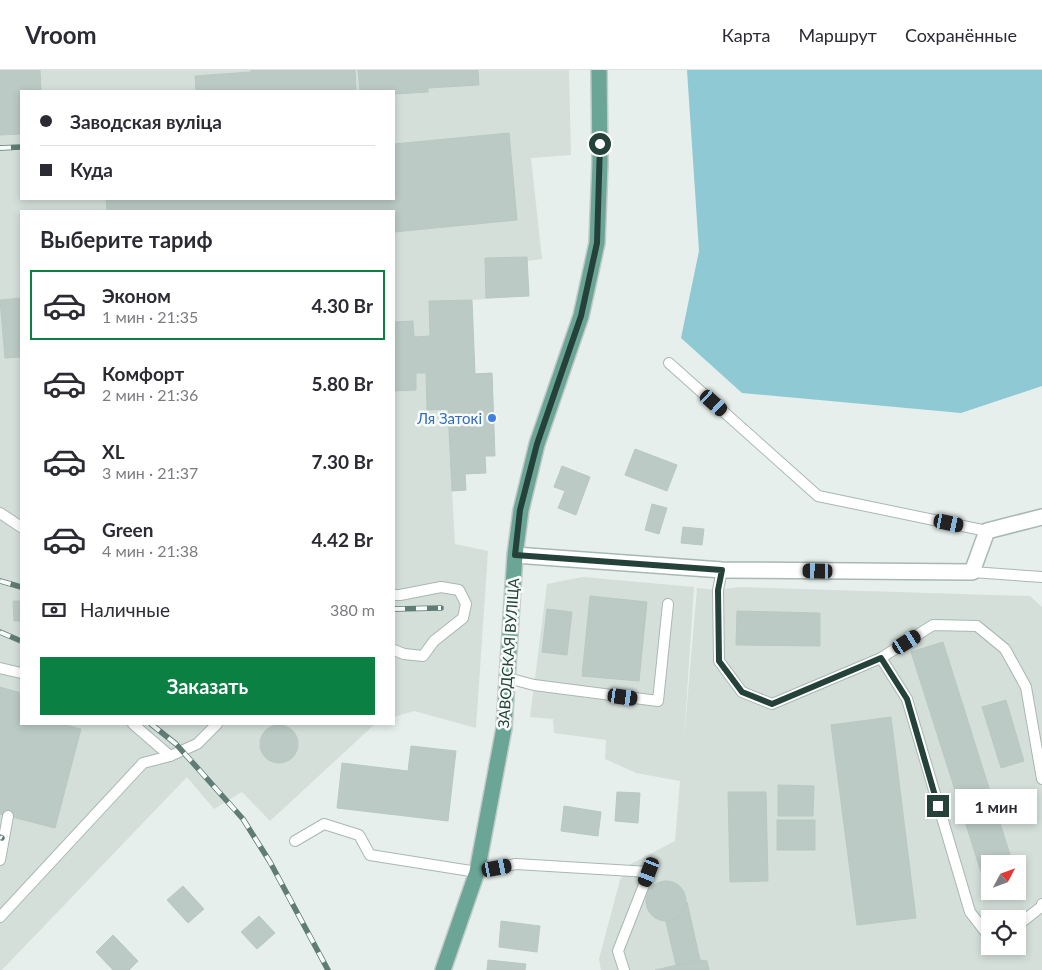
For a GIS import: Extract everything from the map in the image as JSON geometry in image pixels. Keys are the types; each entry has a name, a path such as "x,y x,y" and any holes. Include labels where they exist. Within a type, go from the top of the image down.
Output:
{"main road":[{"name":"ЗАВОДСКАЯ ВУЛІЦА","path":"443,970 477,872 504,728 515,555 520,510 537,444 581,316 597,243 600,163 599,70"}],"street":[{"path":"515,555 722,570 972,572 987,531 1042,517"}],"lane":[{"path":"669,364 818,496 987,531"},
{"path":"0,512 20,526"},
{"path":"722,570 718,590 719,661 742,692 772,704 881,658 933,626 977,626 1005,648 1026,687 1042,779"},
{"path":"972,572 1042,577"},
{"path":"395,595 441,588 459,590 466,604 463,618 434,642 423,656 404,654 395,650"},
{"path":"508,678 534,685 658,701 668,604"},
{"path":"881,658 907,699 970,912 981,926"},
{"path":"0,668 20,672"},
{"path":"134,725 170,756"},
{"path":"0,917 143,763 170,756 197,744 216,725"},
{"path":"0,860 8,816"},
{"path":"295,841 324,824 359,835 370,855 477,872 516,864 649,872 618,952 624,970"},
{"path":"1026,918 1041,907 1042,904"}],"shaded area":[{"path":"0,70 569,70 571,155 531,158 542,259 527,261 529,296 472,300 475,373 492,373 495,456 485,456 486,473 465,474 466,490 452,491 455,544 488,551 476,728 414,711 395,717 395,210 20,210 20,725 374,725 270,821 242,792 214,809 187,777 0,970"},
{"path":"583,577 694,587 684,739 697,588 718,590 739,587 1030,596 1042,607 1042,970 601,970 599,959 620,880 629,865 675,841 680,781 636,773 605,759 606,740 554,733 553,719 530,717 547,584"}],"water":[{"path":"687,70 1042,70 1042,386 961,413 742,393 681,338 699,251"}],"building":[{"path":"0,70 40,70 41,90 20,90 20,134 0,135"},
{"path":"251,70 355,70 356,90 196,90 195,76 251,72"},
{"path":"358,70 478,70 479,85 428,88 428,92 395,94 395,90 360,90"},
{"path":"509,133 517,220 395,232 395,210 107,210 106,200 395,200 395,144"},
{"path":"527,257 529,296 486,298 485,258"},
{"path":"20,298 20,357 5,358 0,300"},
{"path":"472,300 475,374 492,373 495,456 485,456 486,473 465,474 466,490 452,491 448,409 427,410 426,373 416,373 416,390 395,391 395,322 413,321 414,337 430,336 429,301"},
{"path":"635,449 677,465 667,491 625,475"},
{"path":"562,466 590,477 576,515 558,508 565,491 554,487"},
{"path":"652,504 667,508 659,534 645,530"},
{"path":"683,527 704,529 702,545 681,543"},
{"path":"590,596 647,602 639,681 582,676"},
{"path":"13,601 20,601 20,621 14,621"},
{"path":"547,609 572,612 567,655 542,652"},
{"path":"737,611 820,613 820,646 736,645"},
{"path":"943,642 1010,855 981,855 981,872 911,652"},
{"path":"0,687 20,693 20,725 65,725 81,729 55,828 0,814"},
{"path":"1006,700 1024,761 1001,768 982,707"},
{"path":"891,717 916,918 857,925 831,725"},
{"path":"279,725 293,730 298,744 293,758 279,763 265,758 260,744 265,730"},
{"path":"411,746 456,751 448,821 337,808 342,763 408,771"},
{"path":"778,785 814,786 813,816 778,816"},
{"path":"617,792 640,793 638,823 615,821"},
{"path":"728,792 766,792 768,881 730,882"},
{"path":"564,806 601,812 598,836 561,831"},
{"path":"777,820 815,820 815,850 777,850"},
{"path":"662,881 670,881 677,884 683,890 686,901 683,912 677,918 670,921 662,921 655,918 649,912 646,905 646,897 649,890 655,884"},
{"path":"183,886 204,909 188,923 167,900"},
{"path":"687,902 700,960 676,965 666,922 678,918 682,914"},
{"path":"259,916 275,933 257,949 241,932"},
{"path":"501,921 540,926 537,952 499,947"},
{"path":"113,935 138,961 129,970 113,970 96,952"},
{"path":"488,960 526,964 525,970 487,970"},
{"path":"700,960 707,961 709,970 655,970"}],"railway":[{"path":"0,148 20,147"},
{"path":"0,581 20,587"},
{"path":"395,609 441,608"},
{"path":"0,632 20,641"},
{"path":"152,725 176,744 243,819 270,862 328,970"}],"place":[{"name":"Ля Затокі","path":"492,418"}],"route":[{"path":"600,144 597,243 581,316 537,444 520,510 515,555 722,570 718,590 719,661 742,692 772,704 881,658 907,699 938,806"}]}
